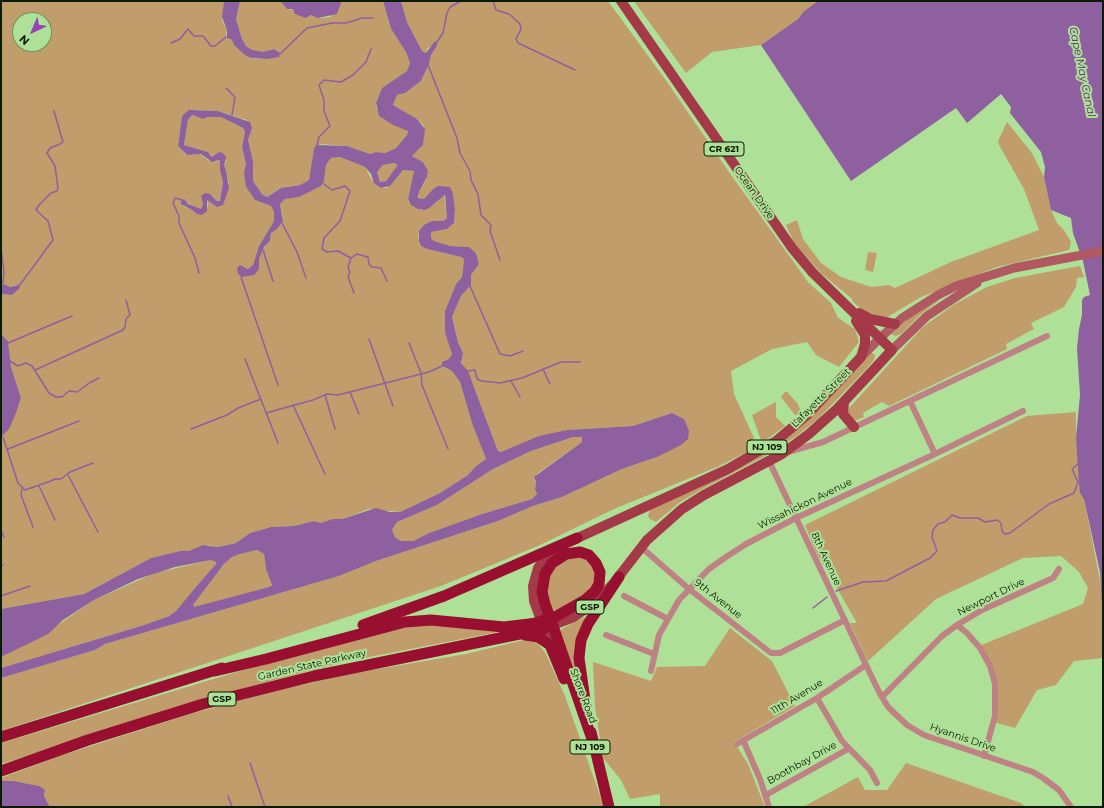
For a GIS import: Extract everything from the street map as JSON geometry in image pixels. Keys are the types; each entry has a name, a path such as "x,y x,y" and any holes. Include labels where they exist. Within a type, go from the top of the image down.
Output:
{"highway":[{"name":"Garden State Parkway","path":"1,737 358,626 426,603 497,574 577,538"},
{"path":"215,671 404,622 431,620 504,627 547,624 580,604 598,588 600,580 599,568 589,555 577,551 566,554 555,560 547,570 542,592 547,624 592,739"},
{"name":"NJ 109","path":"592,739 580,664 580,647 585,629 619,577"},
{"name":"Garden State Parkway","path":"1,771 88,740 204,704 314,676 520,634 547,624"},
{"path":"520,634 538,637 550,645"},
{"name":"Shore Road","path":"550,645 602,781"},
{"name":"Shore Road","path":"592,739 609,807"}],"main road":[{"name":"Ocean Drive","path":"621,1 792,248 813,273 892,350"},
{"name":"Lafayette Street","path":"577,538 719,474 766,448 803,418 880,338 896,324 938,295 959,285 989,276 1054,259 1103,251"},
{"name":"Lafayette Street","path":"619,577 641,547 664,523 689,504 782,454 817,428 927,316 989,276"},
{"path":"847,306 870,319 896,324"},
{"path":"847,306 865,335 865,344 861,358"},
{"path":"844,402 842,414 854,427"},
{"name":"NJ 109","path":"547,624 534,596 533,586 536,573 543,560 550,554 577,538"},
{"name":"Garden State Parkway","path":"547,624 585,610 603,595 619,577"},
{"name":"Shore Road","path":"547,624 550,645"}],"street":[{"path":"782,454 816,445 1047,336"},
{"path":"910,401 935,454"},
{"name":"Wissahickon Avenue","path":"651,671 659,635 668,619 689,589 709,569 726,557 746,544 796,518 935,454 1023,411"},
{"name":"8th Avenue","path":"770,461 866,665"},
{"name":"9th Avenue","path":"641,547 689,589 767,651 776,653 788,649 844,620"},
{"name":"Newport Drive","path":"882,697 942,636 957,625 982,610 1053,578 1058,569"},
{"path":"624,596 668,619"},
{"path":"957,625 980,648 990,666 995,684 995,716 984,756"},
{"path":"606,635 654,654"},
{"name":"Hyannis Drive","path":"866,665 882,697 896,716 915,730 932,738 1033,772 1059,790 1071,807"},
{"name":"11th Avenue","path":"737,744 817,698 866,665"},
{"path":"817,698 832,727 848,749 870,770 877,782"},
{"path":"743,740 755,766 769,807"},
{"name":"Boothbay Drive","path":"766,795 848,749"}],"shaded area":[{"path":"1,1 224,1 222,20 227,30 226,35 230,40 232,40 234,45 247,56 254,59 267,59 271,58 278,51 273,49 263,53 252,50 246,46 242,39 236,19 240,1 280,1 285,7 291,10 293,9 296,14 303,17 311,15 321,18 330,17 339,10 342,1 383,1 391,29 406,52 410,63 407,71 382,88 376,103 376,107 383,119 408,130 407,135 396,148 385,153 376,152 370,154 347,146 321,144 314,148 309,180 300,185 277,190 267,197 262,194 253,181 253,170 248,140 250,134 247,120 218,111 195,110 182,116 178,146 186,155 200,154 208,160 216,162 220,160 223,182 220,201 217,201 213,196 201,197 203,205 202,209 198,209 186,202 183,206 197,214 208,207 207,200 214,205 221,206 229,182 224,166 226,161 218,153 213,157 208,152 184,145 188,120 192,115 204,119 208,117 221,117 243,128 245,132 242,147 246,164 246,187 255,200 271,206 274,212 274,221 259,246 253,265 248,269 242,266 238,274 259,267 259,259 262,250 270,241 271,233 275,230 283,217 280,204 285,199 297,197 324,181 326,165 331,158 340,157 365,167 372,180 381,188 387,188 403,170 414,171 408,199 409,202 421,210 436,203 444,195 447,218 443,221 432,221 418,234 419,241 421,246 427,249 464,259 462,277 456,284 445,311 445,333 452,354 449,359 444,361 444,368 452,371 460,382 471,419 486,459 476,466 468,475 440,493 400,512 369,509 342,519 321,523 314,521 294,526 271,527 250,533 236,543 218,547 208,545 189,551 180,551 151,558 84,594 1,609 1,437 16,413 21,398 11,367 8,341 1,334 1,294 12,295 16,285 10,287 1,283"},
{"path":"401,1 608,1 665,79 731,175 808,282 831,303 838,318 855,329 859,342 839,367 816,355 807,342 772,349 731,371 734,394 754,438 754,445 751,450 717,467 614,509 540,545 441,586 1,731 1,678 95,650 105,644 339,576 376,561 498,521 533,506 562,497 622,469 657,457 684,419 672,413 633,426 567,430 501,452 498,451 473,384 461,362 463,353 458,342 452,317 461,296 471,285 471,275 479,264 476,253 469,247 450,246 434,241 431,238 431,232 447,229 454,223 455,209 453,194 432,190 424,199 419,198 419,192 426,180 428,171 423,162 412,156 423,145 424,126 417,119 393,105 397,95 405,93 421,81 429,64 431,55 438,44 428,48 426,53 422,51 407,22"},
{"path":"634,1 818,1 804,11 798,19 761,45 712,52 686,73"},
{"path":"1007,122 1032,153 1044,177 1051,210 1057,223 1064,230 1071,242 1069,250 997,267 921,297 886,318 865,312 821,273 794,243 786,225 797,220 803,239 821,263 841,277 871,287 889,285 895,288 951,262 1039,230 1024,189 999,145 998,141"},
{"path":"394,163 399,165 386,181 380,182 377,172 383,165"},
{"path":"868,252 877,253 873,272 865,270"},
{"path":"1080,266 1084,277 1077,278 1076,287 1064,307 1031,323 1034,329 1006,344 1007,349 889,406 882,402 863,413 864,417 857,420 851,419 846,413 923,327 955,304 987,287 1015,278"},
{"path":"942,298 921,314 902,333 896,336 891,334 908,319"},
{"path":"871,352 875,355 874,360 867,368 818,419 795,437 765,456 680,502 656,522 650,519 648,516 650,510 713,481 768,451"},
{"path":"786,391 798,404 801,412 797,415 795,415 781,397"},
{"path":"776,402 776,417 785,426 762,443 752,415"},
{"path":"1076,412 1076,432 1084,498 1103,596 1103,658 1074,661 1056,685 1037,690 1015,728 993,722 997,689 979,646 1083,604 1088,588 1079,572 1061,556 1023,558 936,599 868,661 850,623 857,623 816,552 805,525 1027,416"},
{"path":"573,437 582,437 582,442 537,474 534,480 536,482 535,489 537,494 532,499 482,514 429,533 413,541 401,541 395,537 392,530 397,522 437,505 493,469 531,451"},
{"path":"257,550 264,554 266,569 272,584 269,587 194,608 193,605 224,564 232,557"},
{"path":"585,556 597,572 593,589 552,614 547,599 547,579 563,558"},
{"path":"214,560 217,564 176,611 169,616 141,626 1,668 1,657 55,627 94,600 155,573"},
{"path":"587,616 579,685 560,630"},
{"path":"424,624 497,630 498,632 349,661 278,679 196,702 1,764 1,743 330,644 396,628"},
{"path":"730,628 772,661 795,706 734,742 748,764 765,807 660,807 660,794 630,799 621,780 603,758 595,707 593,662 651,681 657,667 705,666"},
{"path":"524,640 537,643 545,652 565,696 604,807 50,807 44,796 45,792 34,785 14,781 1,781 1,778 63,755 190,714 275,691 349,674 466,654"},
{"path":"906,763 1021,803 1025,807 803,807 858,777 865,790 887,790"}],"water":[{"path":"224,1 240,1 236,19 242,39 246,46 252,50 263,52 274,49 280,53 279,57 267,59 251,58 245,55 234,45 232,40 227,38 227,30 222,17"},
{"path":"280,1 342,1 337,14 318,18 311,15 305,18 295,14 293,9 287,9"},
{"path":"383,1 401,1 407,22 422,51 426,53 435,41 438,44 431,55 429,64 421,81 405,93 397,95 393,105 417,119 425,129 423,145 412,156 423,162 428,171 418,198 424,199 438,186 450,187 453,194 455,209 454,223 447,229 431,232 431,238 434,241 450,246 469,247 476,253 479,264 471,275 471,285 461,296 452,317 458,342 463,353 461,363 468,371 498,451 501,452 539,436 567,430 633,426 672,413 684,419 689,431 688,439 681,445 657,457 622,469 562,497 533,506 498,521 376,561 339,576 105,644 95,650 1,678 1,668 141,626 169,616 176,611 216,564 216,562 211,560 175,567 138,579 94,600 63,620 48,634 1,657 1,609 84,594 151,558 180,551 189,551 203,545 218,547 236,543 250,533 271,527 294,526 314,521 321,523 333,519 342,519 376,508 390,512 400,512 440,493 468,475 476,466 486,459 472,423 460,382 452,371 442,366 442,362 449,359 452,354 445,333 445,311 456,284 462,277 464,259 427,249 421,246 419,241 419,231 424,225 432,221 443,221 447,218 445,195 429,208 425,210 418,209 411,205 408,199 414,171 403,170 390,186 381,188 374,183 371,174 365,167 340,157 331,158 326,165 324,181 321,186 299,197 285,199 280,204 283,221 277,229 271,233 270,241 264,247 259,259 259,269 254,275 242,277 238,274 237,268 240,265 248,269 253,265 259,246 274,221 274,212 271,206 255,200 246,187 244,173 246,164 242,147 245,132 243,128 221,117 208,117 203,119 192,115 188,120 184,145 208,152 212,157 219,152 223,153 226,157 224,166 229,188 223,205 217,207 207,200 207,211 202,215 197,214 181,204 181,201 184,199 188,204 201,209 203,205 201,196 205,193 210,194 217,201 220,201 223,182 220,170 220,160 212,162 201,154 187,155 178,146 182,116 189,110 218,111 250,122 252,128 248,140 253,162 253,181 262,194 267,197 281,188 300,185 309,180 314,148 317,145 347,146 370,154 376,152 385,153 396,148 407,135 408,131 393,125 379,116 376,103 382,88 407,71 410,63 406,52 391,29","holes":["394,163 398,165 386,181 380,182 377,172 383,165","573,437 582,437 582,442 534,477 537,494 532,499 482,514 429,533 413,541 401,541 395,537 392,530 397,522 437,505 493,469 531,451","257,550 264,554 266,569 272,585 194,607 193,605 224,564 232,557"]},
{"name":"Cape May Canal","path":"818,1 1103,1 1103,623 1100,572 1084,499 1080,493 1076,438 1080,395 1077,348 1082,315 1082,300 1084,297 1090,295 1083,261 1073,233 1071,218 1051,210 1044,177 1045,167 1041,152 1010,113 1011,107 1001,94 967,123 956,108 851,181 761,45 798,19 804,11"},
{"path":"1,283 10,287 18,285 20,288 12,295 1,294"},
{"path":"1,334 8,341 11,367 21,398 9,429 1,437"},
{"path":"1,781 14,781 39,786 45,790 44,796 50,807 1,807"}],"waterway":[{"path":"437,42 443,33 447,13 450,7 461,1"},
{"path":"493,1 496,10 509,14 520,24 521,29 516,39 518,43 575,70"},
{"path":"280,54 307,28 332,23 346,23 362,18 373,18"},
{"path":"171,43 180,39 188,29 194,36 203,36 211,46 215,46 226,37"},
{"path":"317,145 319,137 330,126 324,111 324,100 319,85 324,80 341,82 353,75 366,62 371,49"},
{"path":"428,65 457,138 460,153 470,171 471,180 478,194 481,215 491,225 490,231 500,260"},
{"path":"226,88 235,97 232,115"},
{"path":"19,286 53,240 48,221 36,210 39,205 51,193 57,191 58,188 55,166 47,153 50,148 63,142 54,111"},
{"path":"324,184 332,190 345,186 350,191 340,221 324,238 322,249 327,252 338,251 351,258"},
{"path":"182,200 175,198 173,203 179,216 179,223 195,258 199,273"},
{"path":"282,223 297,252 306,278"},
{"path":"1,247 4,272 3,283"},
{"path":"263,250 273,281"},
{"path":"354,293 348,277 350,272 348,267 351,258 357,254 368,257 369,264 372,267 381,268 387,281"},
{"path":"241,277 278,385"},
{"path":"470,286 500,354 510,356 523,351"},
{"path":"35,370 123,330 126,319 130,315 126,300"},
{"path":"8,343 72,316"},
{"path":"369,339 393,406"},
{"path":"409,343 421,373 422,385 448,449"},
{"path":"245,359 278,443"},
{"path":"10,361 18,366 26,363 32,366 49,393 56,397 62,397 69,391 77,392 99,378"},
{"path":"468,371 475,370 477,379 482,381 500,383 522,378 561,362 580,362"},
{"path":"266,413 313,400 327,394 338,395 429,372 442,366"},
{"path":"543,369 550,384"},
{"path":"511,381 520,397"},
{"path":"350,392 359,414"},
{"path":"325,395 335,429"},
{"path":"191,429 227,415 238,408 261,399"},
{"path":"293,405 325,474"},
{"path":"8,449 79,421"},
{"path":"3,437 18,483 25,490 55,479 61,479 70,472 93,463"},
{"path":"836,591 863,582 886,581 930,558 937,551 932,537 933,530 938,524 945,522 952,515 960,518 978,518 985,522 997,520 1001,523 1002,531 1005,534 1010,533 1049,504 1074,493 1078,482 1072,469 1079,463"},
{"path":"68,475 98,532"},
{"path":"39,486 55,520"},
{"path":"22,489 21,495 33,527"},
{"path":"1,530 4,537"},
{"path":"1,596 30,586"},
{"path":"813,608 827,597"},
{"path":"250,763 265,807"},
{"path":"228,796 232,807"}]}
